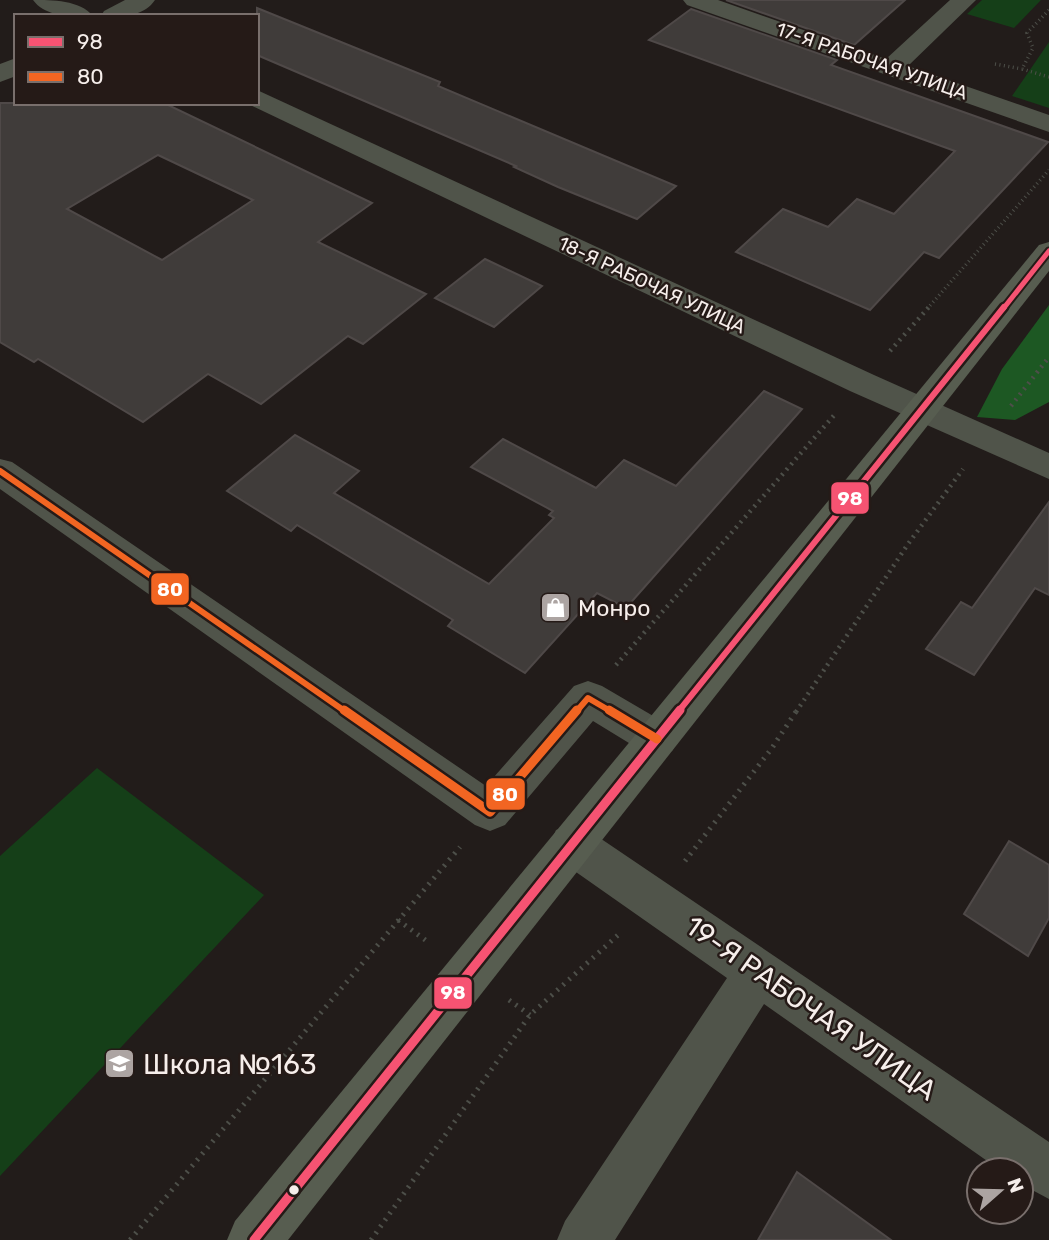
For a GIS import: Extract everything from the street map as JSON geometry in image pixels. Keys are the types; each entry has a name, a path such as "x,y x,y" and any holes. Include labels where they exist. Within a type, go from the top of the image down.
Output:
{"main road":[{"path":"254,1240 1049,251"}],"street":[{"path":"45,0 76,14"},
{"path":"117,14 143,0"},
{"name":"17-Я РАБОЧАЯ УЛИЦА","path":"695,0 1049,124"},
{"path":"892,67 964,0"},
{"name":"18-Я РАБОЧАЯ УЛИЦА","path":"259,99 862,383 1049,467"},
{"path":"0,471 490,812 588,698 657,739"},
{"name":"19-Я РАБОЧАЯ УЛИЦА","path":"572,844 1049,1173"},
{"path":"584,1240 758,972"}],"path":[{"path":"1049,10 1027,33 1033,48 1022,69 1049,77"},
{"path":"588,698 1049,170"},
{"path":"371,1240 530,1015 655,901 772,748 908,544 1049,357"},
{"path":"130,1240 490,812"}],"green space":[{"path":"982,0 1041,0 1014,28 967,14"},
{"path":"1049,42 1049,108 1012,96"},
{"path":"1049,305 1049,402 1015,420 977,417 1002,369"},
{"path":"97,768 264,895 0,1176 0,856"}],"building":[{"path":"726,0 905,0 854,45"},
{"path":"257,8 440,82 438,86 676,186 637,219 558,187 514,167 516,166 259,56"},
{"path":"691,9 837,60 831,65 1048,142 939,258 924,252 870,310 736,252 783,209 828,227 857,199 894,214 955,151 649,40"},
{"path":"0,103 168,105 372,203 318,242 426,294 363,344 348,336 261,404 208,374 143,422 38,359 34,362 0,342","holes":["158,155 253,200 162,260 67,209"]},
{"path":"485,259 542,286 494,327 435,298"},
{"path":"764,391 802,409 626,608 597,593 525,673 448,626 453,620 297,525 291,531 227,491 295,435 359,471 334,493 489,584 554,518 549,515 553,511 471,467 503,439 596,488 624,460 676,486"},
{"path":"1049,502 1049,595 1035,588 974,675 926,649 961,602 972,608"},
{"path":"1009,841 1049,865 1049,918 1028,956 964,914"},
{"path":"797,1172 891,1240 758,1240"}],"transit line":[{"name":"98","path":"254,1240 1049,251"},
{"name":"80","path":"0,471 490,812 588,698 657,739"}],"place":[{"name":"Монро","path":"555,608"},
{"name":"Школа №163","path":"120,1064"}]}
